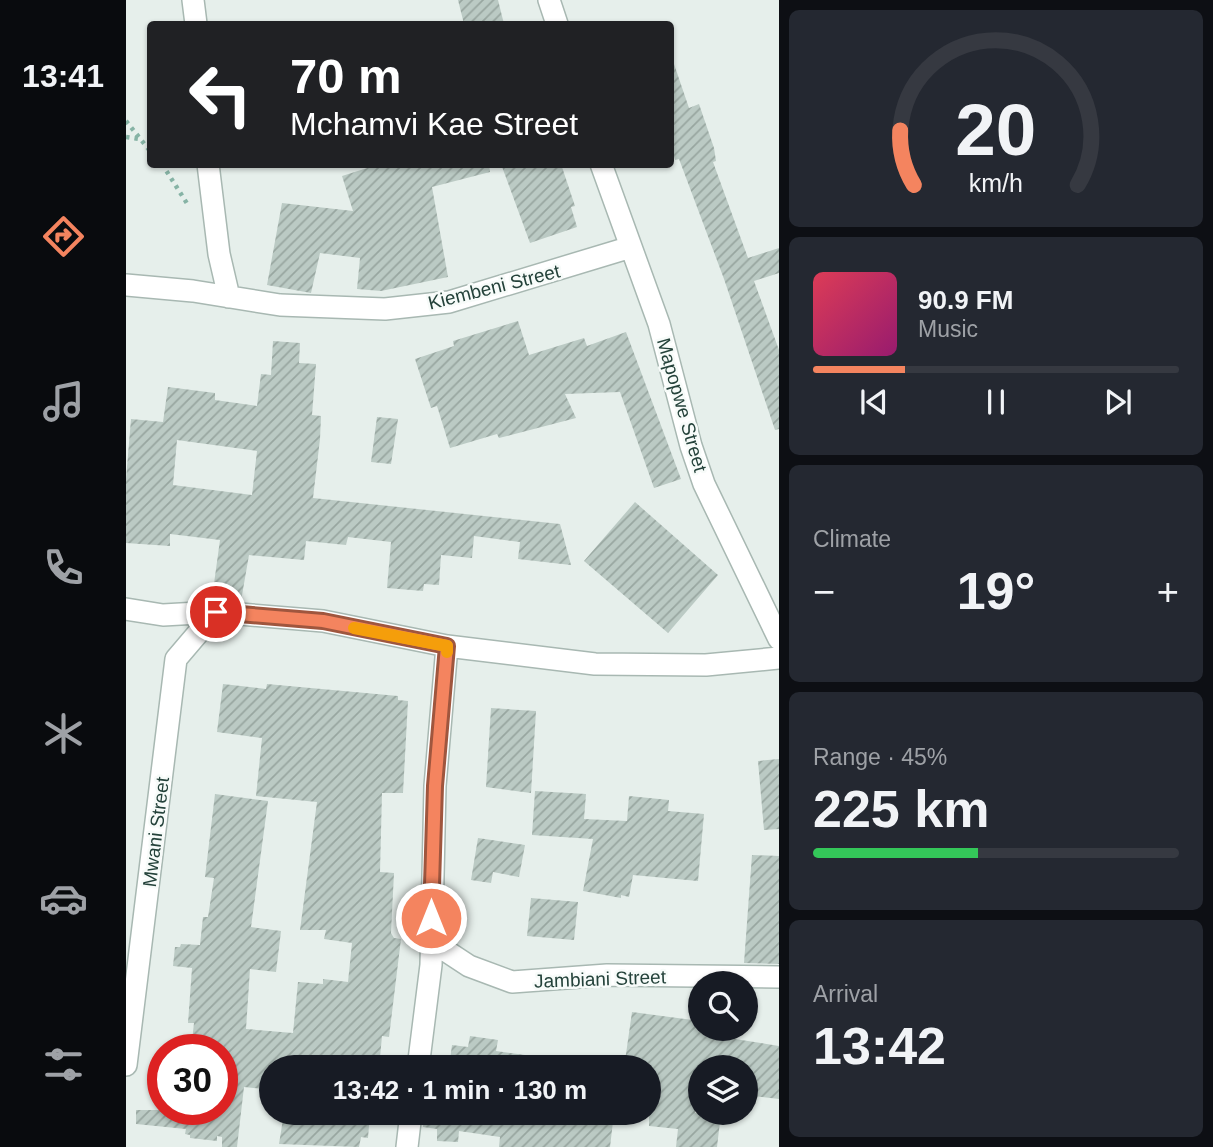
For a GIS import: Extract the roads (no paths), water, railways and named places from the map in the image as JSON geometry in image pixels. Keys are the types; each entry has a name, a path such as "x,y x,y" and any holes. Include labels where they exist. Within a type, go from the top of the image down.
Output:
{"street":[{"path":"193,0 196,21"},
{"path":"549,0 555,21"},
{"path":"208,168 219,254 229,297"},
{"name":"Mapopwe Street","path":"602,168 659,324 691,446 704,484 779,639"},
{"name":"Kiembeni Street","path":"126,285 280,305 385,309 449,302 631,247"},
{"path":"126,609 163,615 216,612 323,621 447,646 595,664 706,665 779,658"},
{"name":"Mwani Street","path":"126,1065 176,659 216,612"},
{"path":"419,1055 431,941 434,798 447,646"},
{"name":"Jambiani Street","path":"431,941 468,966 512,982 607,975 779,977"},
{"path":"407,1147 410,1125"}]}
